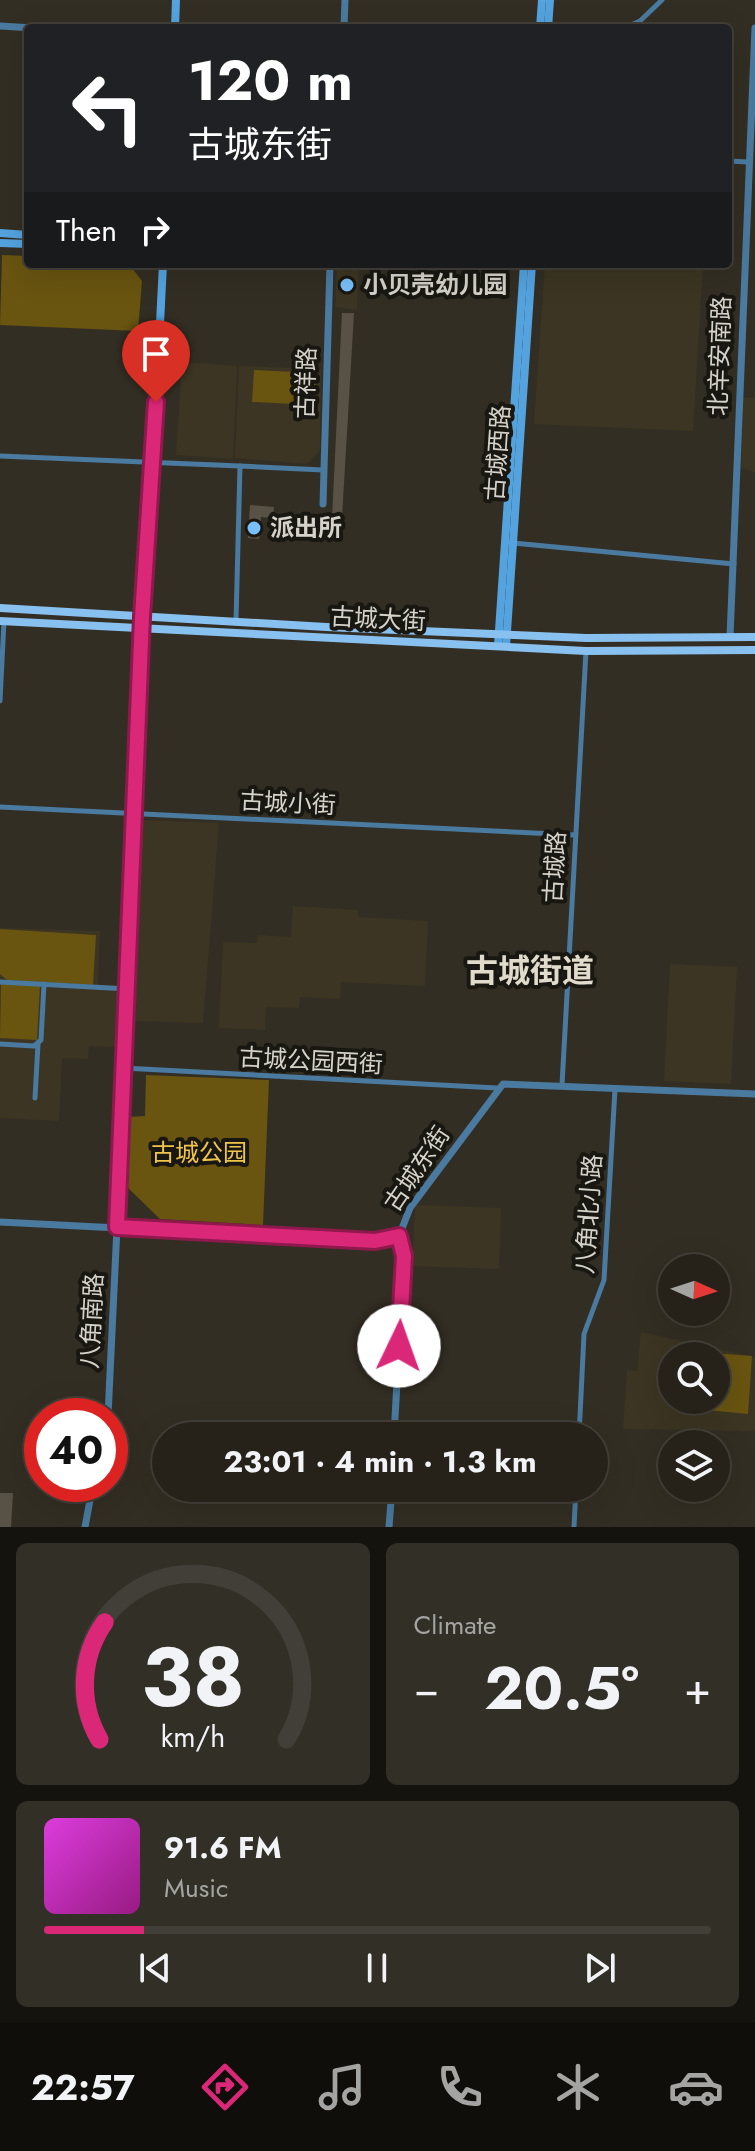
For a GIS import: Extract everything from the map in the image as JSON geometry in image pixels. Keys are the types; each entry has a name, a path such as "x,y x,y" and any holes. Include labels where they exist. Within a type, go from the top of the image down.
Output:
{"main road":[{"path":"175,24 176,0"},
{"path":"542,0 546,24"},
{"path":"546,24 550,0"},
{"path":"0,233 24,235"},
{"path":"0,243 24,244"},
{"path":"156,402 163,268"},
{"name":"古城西路","path":"502,645 524,268"},
{"name":"古城西路","path":"502,634 512,543 532,268"},
{"name":"古城大街","path":"0,608 586,638 755,637"},
{"name":"古城大街","path":"2,621 586,651 755,650"}],"street":[{"path":"344,24 345,0"},
{"path":"633,24 662,0"},
{"path":"0,26 24,27"},
{"name":"北辛安南路","path":"730,637 751,186 748,162 755,28"},
{"path":"732,161 748,162"},
{"name":"古祥路","path":"323,504 330,268"},
{"path":"117,1227 142,617 156,402"},
{"path":"0,456 323,470"},
{"path":"236,621 240,466"},
{"path":"512,543 734,564"},
{"path":"0,701 2,621"},
{"name":"古城路","path":"562,1085 586,651"},
{"name":"古城小街","path":"0,807 575,835"},
{"path":"0,982 128,989"},
{"path":"0,1044 34,1046 41,1040 44,984"},
{"path":"35,1098 38,1043"},
{"name":"古城公园西街","path":"123,1068 497,1088"},
{"path":"497,1088 509,1083 755,1094"},
{"name":"古城东街","path":"0,1222 375,1241 399,1236 410,1208 497,1088"},
{"name":"八角北小路","path":"580,1422 584,1334 604,1280 615,1088"},
{"name":"八角南路","path":"109,1398 117,1227"},
{"path":"395,1422 404,1256 399,1236"},
{"path":"85,1527 90,1502"},
{"path":"389,1527 391,1502"},
{"path":"574,1527 575,1502"}],"shaded area":[{"name":"小贝壳幼儿园","path":"337,268 359,268 357,310 335,307"},
{"path":"545,268 703,268 693,431 534,424"},
{"path":"182,362 237,366 233,459 176,455"},
{"path":"239,366 321,369 320,450 307,464 235,458"},
{"path":"743,397 755,398 755,472 741,468"},
{"path":"141,820 219,823 203,1023 131,1021"},
{"path":"293,906 358,910 358,917 428,921 425,986 341,982 340,999 300,997 299,1008 266,1007 265,1030 219,1028 223,942 257,943 258,935 291,937"},
{"path":"0,928 100,931 98,985 122,986 118,1047 89,1046 88,1059 62,1058 59,1121 0,1118"},
{"path":"670,964 737,967 731,1084 664,1081"},
{"path":"415,1205 501,1208 499,1269 412,1266"},
{"path":"641,1332 687,1342 658,1342 658,1414 730,1414 730,1352 755,1357 755,1431 623,1429 627,1370 637,1371"}],"green space":[{"path":"2,255 24,256 24,268 132,268 142,281 138,331 0,325"},
{"path":"254,370 316,373 314,405 252,402"},
{"path":"0,929 96,935 93,985 7,980 0,974"},
{"path":"1,983 40,986 37,1040 0,1038"},
{"name":"古城公园","path":"146,1075 269,1080 263,1225 160,1219 125,1185 129,1117 145,1116"},
{"path":"730,1354 752,1356 748,1414 730,1412"}],"building":[{"path":"342,313 354,313 342,518 332,518"},
{"name":"派出所","path":"250,505 274,507 273,518 261,517 259,539 248,538"},
{"path":"0,1493 13,1493 11,1527 0,1527"}],"place":[{"name":"小贝壳幼儿园","path":"347,285"},
{"name":"派出所","path":"254,528"}],"district":[{"name":"古城街道","path":"530,971"}],"route":[{"path":"156,402 142,617 117,1227 375,1241 399,1236 404,1256 399,1346"}]}
